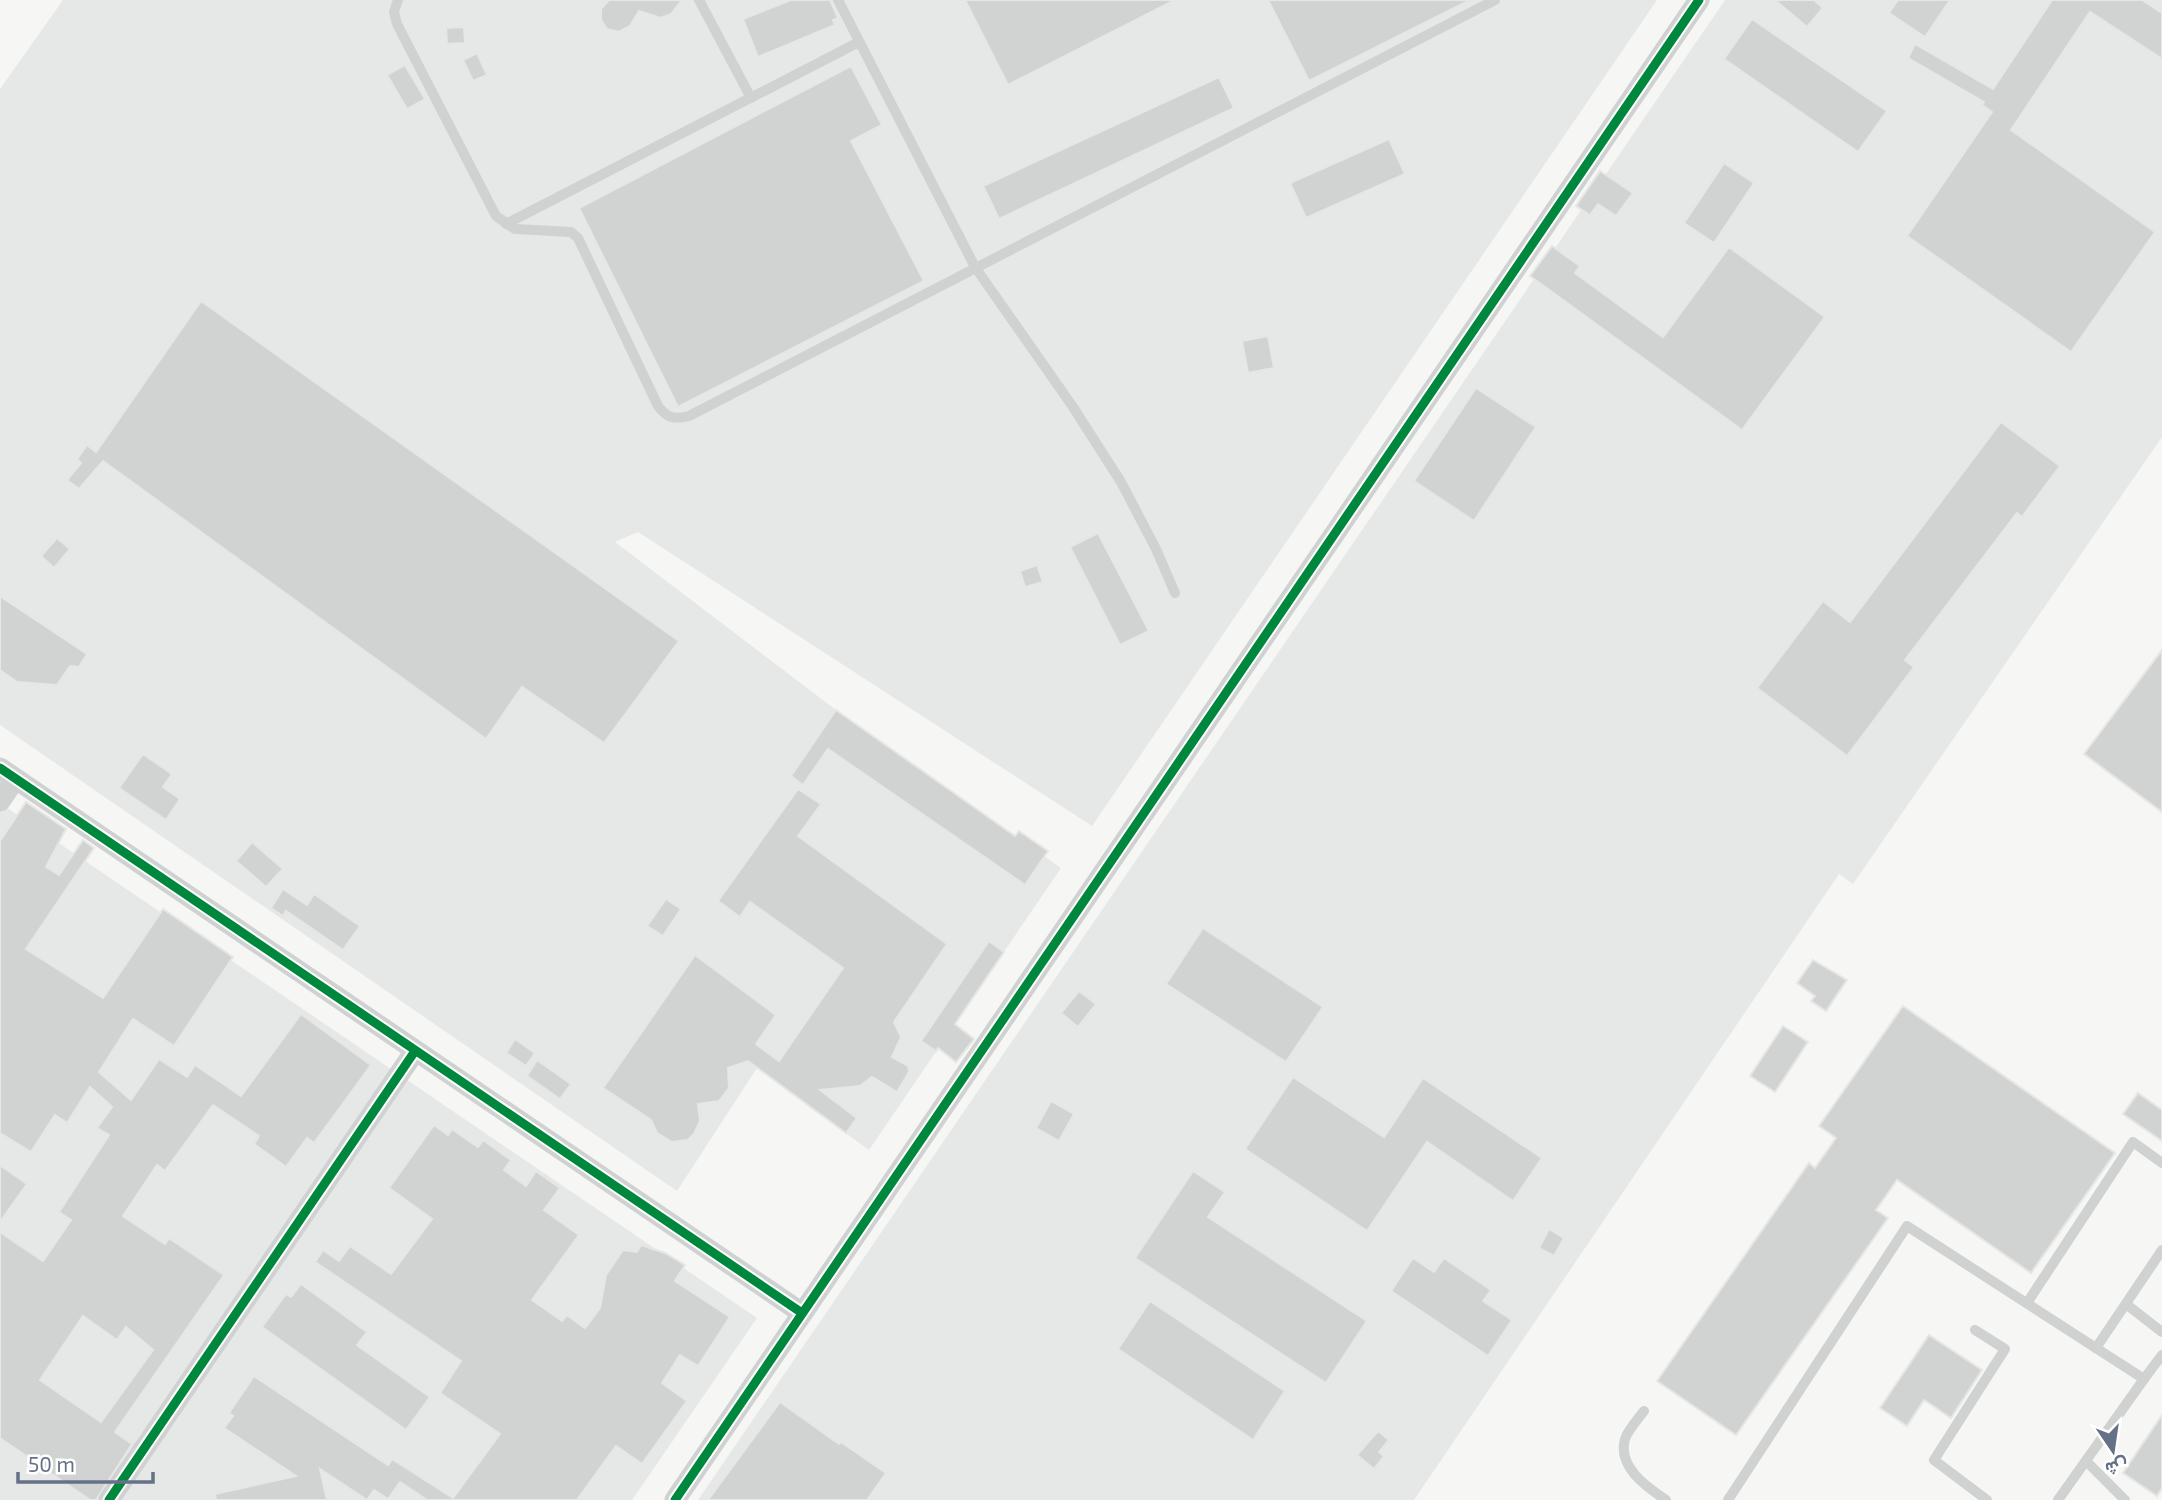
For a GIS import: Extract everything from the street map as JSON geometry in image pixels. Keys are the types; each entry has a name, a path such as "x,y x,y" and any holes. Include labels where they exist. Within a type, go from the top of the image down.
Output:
{"street":[{"path":"675,1500 1699,0"},
{"path":"0,801 8,774 802,1314"},
{"path":"109,1500 415,1051"}],"lane":[{"path":"398,0 394,12 397,24 496,216 515,229 571,232 579,237 658,406 666,416 677,419 689,416 1496,0"},
{"path":"699,0 751,98"},
{"path":"838,0 975,267 1073,407 1121,482 1157,549 1175,593"},
{"path":"506,225 859,42"},
{"path":"2027,1303 2133,1142 2162,1163"},
{"path":"1728,1500 1907,1226 2144,1379"},
{"path":"2096,1348 2162,1250"},
{"path":"2126,1304 2162,1332"},
{"path":"1975,1330 2006,1349 1934,1460 1987,1500"},
{"path":"2058,1500 2162,1355"},
{"path":"1644,1411 1625,1439 1626,1460 1640,1482 1666,1500"},
{"path":"2086,1461 2125,1500"}],"shaded area":[{"path":"63,0 1657,0 1092,826 638,532 615,542 836,710 1061,868 869,1150 757,1068 677,1191 0,725 0,89"},
{"path":"1725,0 2162,0 2162,437 1853,884 1839,874 1414,1500 698,1500"},
{"path":"0,803 757,1318 632,1500 0,1500"}],"building":[{"path":"609,0 682,0 671,14 661,18 639,11 630,26 619,32 607,29 601,20 601,9"},
{"path":"791,0 830,0 838,18 833,20 835,25 758,57 743,19"},
{"path":"965,0 1175,0 1008,85"},
{"path":"1268,0 1470,0 1309,81"},
{"path":"1775,0 1814,0 1823,8 1807,27"},
{"path":"1898,0 1950,0 1925,37 1889,13"},
{"path":"2052,0 2142,0 2162,13 2162,59 2090,12 2011,130 2155,232 2071,352 1907,236 1992,112 1982,105 1984,102 1908,58 1915,44 1993,89"},
{"path":"1752,19 1887,111 1858,152 1724,59"},
{"path":"464,27 465,43 447,44 446,28"},
{"path":"477,53 487,75 473,81 463,60"},
{"path":"405,65 425,99 407,109 387,75"},
{"path":"851,66 882,125 851,141 924,281 678,407 579,208"},
{"path":"1219,77 1234,108 999,219 983,186"},
{"path":"1389,139 1405,174 1306,218 1290,183"},
{"path":"1724,163 1754,183 1714,243 1684,223"},
{"path":"1600,171 1633,193 1616,216 1598,204 1590,215 1576,206"},
{"path":"1552,246 1580,266 1575,273 1663,337 1729,247 1825,317 1742,430 1530,276"},
{"path":"201,301 679,641 604,743 522,687 486,739 103,461 79,489 67,480 81,463 77,459 87,445 96,452"},
{"path":"1268,336 1274,368 1248,373 1242,341"},
{"path":"1476,388 1536,427 1474,521 1414,481"},
{"path":"2001,422 2060,466 2022,517 2017,513 1905,660 1914,667 1847,756 1757,688 1823,601 1850,622"},
{"path":"1098,533 1149,631 1120,645 1070,547"},
{"path":"57,538 70,549 54,568 41,556"},
{"path":"1037,565 1043,582 1025,587 1020,571"},
{"path":"0,596 87,654 79,667 70,666 57,685 17,682 0,670"},
{"path":"2162,650 2162,812 2084,754"},
{"path":"836,710 1015,836 1019,831 1048,851 1025,885 828,749 803,785 791,776"},
{"path":"143,754 172,774 163,787 180,799 166,820 119,788"},
{"path":"798,789 821,804 798,836 947,944 894,1022 901,1037 892,1057 908,1066 909,1072 897,1092 872,1077 860,1086 820,1090 857,1118 846,1133 748,1061 728,1068 729,1088 719,1101 698,1104 700,1121 694,1134 688,1140 672,1142 657,1133 651,1120 603,1088 695,955 776,1015 756,1044 779,1061 843,968 750,902 740,917 718,901"},
{"path":"26,802 66,829 46,867 59,875 83,840 94,848 26,949 103,998 163,909 233,957 174,1046 133,1019 99,1072 131,1100 159,1059 187,1077 195,1065 241,1096 301,1014 371,1065 314,1143 307,1138 286,1167 254,1144 259,1136 213,1105 165,1171 157,1165 123,1216 165,1244 169,1238 224,1275 115,1432 132,1444 96,1500 90,1500 0,1438 0,1232 43,1261 71,1220 59,1212 109,1135 97,1128 112,1107 90,1087 67,1123 55,1115 31,1152 0,1133 0,841","holes":["83,1316 117,1340 126,1327 153,1350 101,1422 40,1380"]},
{"path":"252,842 283,869 266,887 236,861"},
{"path":"283,889 307,905 314,894 360,926 343,950 286,911 283,916 271,908"},
{"path":"666,899 681,909 663,936 647,926"},
{"path":"1203,928 1323,1007 1286,1062 1166,984"},
{"path":"989,941 1004,952 955,1024 974,1039 956,1062 938,1048 936,1051 921,1041"},
{"path":"1813,960 1847,980 1826,1011 1811,1001 1815,996 1797,983"},
{"path":"1079,991 1096,1004 1078,1027 1061,1013"},
{"path":"1903,1006 2115,1153 2031,1273 1897,1180 1876,1210 1888,1218 1736,1435 1657,1381 1809,1163 1815,1168 1836,1138 1819,1126"},
{"path":"1783,1026 1808,1042 1775,1092 1750,1076"},
{"path":"515,1039 535,1053 526,1066 506,1053"},
{"path":"537,1060 571,1084 560,1099 527,1076"},
{"path":"1293,1077 1384,1137 1423,1078 1542,1158 1513,1201 1427,1142 1367,1231 1245,1149"},
{"path":"2138,1093 2162,1110 2162,1141 2123,1114"},
{"path":"1051,1101 1074,1114 1059,1141 1036,1128"},
{"path":"434,1125 448,1135 452,1129 478,1147 483,1140 511,1160 504,1170 526,1186 536,1171 560,1188 544,1210 579,1235 532,1300 562,1321 567,1315 585,1328 600,1308 606,1275 623,1250 637,1252 641,1245 665,1253 685,1265 675,1281 730,1317 698,1366 680,1355 662,1383 687,1401 642,1464 616,1446 577,1500 427,1500 400,1482 388,1499 374,1490 367,1500 320,1469 327,1500 216,1500 215,1494 296,1476 224,1428 233,1416 229,1413 254,1376 388,1465 392,1459 453,1498 500,1434 440,1393 461,1361 315,1262 323,1250 339,1261 350,1246 391,1274 432,1219 389,1188"},
{"path":"0,1165 27,1184 0,1222"},
{"path":"1193,1171 1225,1192 1208,1217 1367,1321 1326,1383 1135,1258"},
{"path":"1549,1229 1564,1238 1554,1256 1539,1248"},
{"path":"1413,1258 1434,1272 1444,1258 1491,1290 1483,1301 1512,1320 1488,1356 1391,1291"},
{"path":"301,1284 367,1332 357,1345 430,1397 406,1430 262,1327 286,1294 291,1297"},
{"path":"1150,1301 1285,1391 1253,1440 1118,1349"},
{"path":"1929,1335 1982,1370 1951,1418 1924,1400 1907,1426 1880,1408"},
{"path":"780,1402 886,1473 867,1500 708,1500"},
{"path":"2162,1415 2162,1488 2157,1496 2123,1473"},
{"path":"1378,1431 1389,1440 1379,1452 1384,1456 1374,1469 1357,1455"}],"cycle path":[{"path":"675,1500 1699,0"},
{"path":"0,768 802,1313"},
{"path":"109,1500 415,1051"}]}
